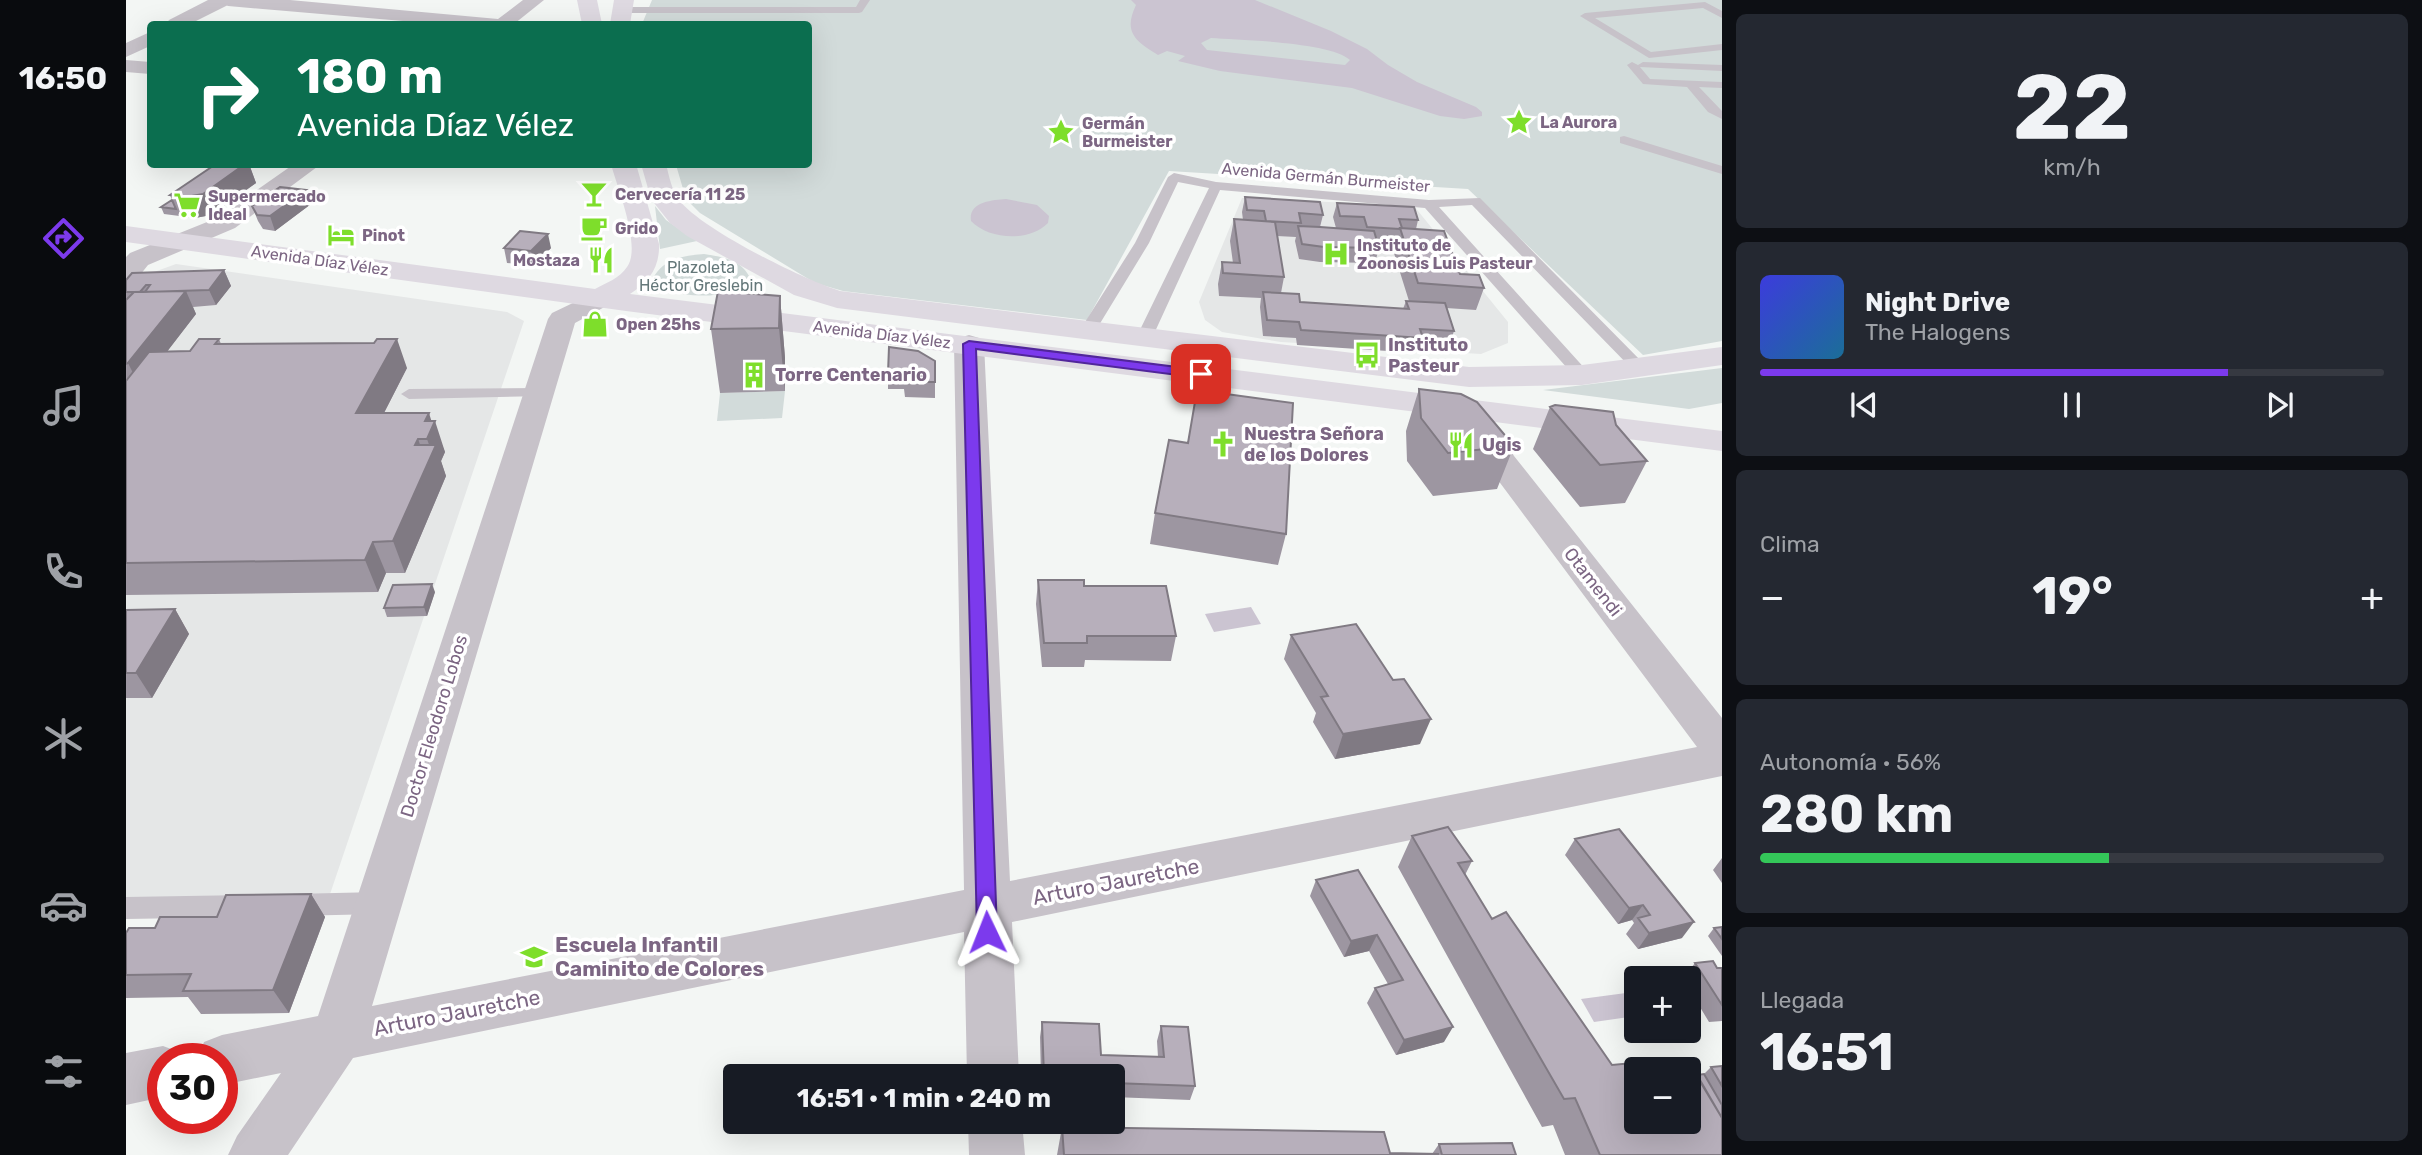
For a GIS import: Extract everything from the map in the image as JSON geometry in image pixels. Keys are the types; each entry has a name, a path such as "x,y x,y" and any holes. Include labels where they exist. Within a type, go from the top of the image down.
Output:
{"main road":[{"path":"587,0 591,21"},
{"path":"624,168 646,253 643,265"},
{"path":"654,168 664,199 672,211 697,230 757,263"},
{"name":"Avenida Díaz Vélez","path":"126,233 691,310 1722,441"},
{"path":"600,298 626,283 643,265 675,251 712,247 757,263"},
{"path":"691,310 741,299 759,288 757,263"},
{"name":"Avenida Díaz Vélez","path":"757,263 822,296 1437,374 1519,378"},
{"path":"934,311 969,344"},
{"path":"1473,409 1472,397 1479,388 1492,382 1582,375 1722,356"},
{"path":"1653,433 1722,413"}],"street":[{"path":"182,21 223,0"},
{"path":"228,0 462,21"},
{"path":"507,21 535,0"},
{"path":"126,51 147,40"},
{"path":"126,65 147,68"},
{"path":"126,274 139,259 226,223 304,168"},
{"name":"Doctor Eleodoro Lobos","path":"256,1155 337,1037 562,319 600,298"},
{"path":"969,344 992,1064"},
{"name":"Otamendi","path":"1473,409 1500,460 1722,749"},
{"name":"Arturo Jauretche","path":"238,1057 1722,759"},
{"path":"126,1079 147,1074"},
{"path":"996,1134 997,1155"}],"lane":[{"path":"621,11 859,10 865,0"},
{"path":"1622,12 1619,8 1624,5 1664,0"},
{"path":"1680,0 1692,6"},
{"path":"1722,15 1705,5 1585,16 1649,55 1722,47"},
{"path":"1722,68 1632,65 1647,82 1722,85"},
{"path":"1690,84 1712,110 1722,116"},
{"path":"1624,140 1722,170"},
{"name":"Avenida Germán Burmeister","path":"1088,330 1142,243 1174,177 1216,186 1429,204 1475,201 1640,368"},
{"path":"1145,336 1216,186"},
{"path":"1429,204 1582,375"},
{"path":"409,394 538,393"},
{"path":"126,908 379,903"}],"shaded area":[{"path":"1131,0 1255,0 1367,49 1417,82 1476,107 1482,112 1482,116 1464,119 1440,116 1352,88 1220,71 1178,61 1185,56 1167,51 1158,55 1133,35 1131,22 1136,5","holes":["1211,38 1325,49 1350,60 1345,65 1207,50 1201,43"]},
{"name":"Instituto de Zoonosis Luis Pasteur","path":"1242,198 1414,206 1508,322 1508,343 1481,354 1281,342 1222,332 1205,320 1199,302"},
{"path":"1006,199 1037,205 1049,216 1048,223 1031,233 1010,236 988,232 971,221 973,210 977,206 988,201"},
{"path":"176,264 507,312 524,321 327,903 126,902 126,305 154,272"},
{"path":"1251,607 1261,624 1214,632 1205,614"},
{"path":"1624,993 1624,1018 1594,1022 1581,999"}],"green space":[{"path":"652,0 1722,0 1722,341 1643,355 1468,189 1169,171 1087,320 843,291 815,283 700,213 686,199 677,168 812,168 812,21 643,21"},
{"path":"655,206 666,220 697,241 660,249"},
{"name":"Plazoleta Héctor Greslebin","path":"704,254 736,262 749,276 740,285 720,294 708,296 661,291 653,278 663,266 681,257"},
{"path":"1722,368 1722,403 1689,409 1543,390"},
{"path":"785,391 782,418 717,421 720,393"}],"building":[{"path":"210,168 239,168 203,194 186,197 170,195"},
{"path":"280,187 306,190 270,216 257,215 252,206"},
{"path":"1245,197 1320,202 1323,215 1299,213 1301,223 1266,221 1264,211 1247,210"},
{"path":"172,200 176,209 161,207"},
{"path":"1337,203 1414,207 1418,220 1399,219 1400,229 1367,227 1364,217 1340,216"},
{"path":"1234,219 1275,222 1284,277 1223,273 1222,262 1240,263"},
{"path":"1298,226 1374,231 1379,248 1302,244"},
{"path":"1400,228 1444,231 1460,274 1479,275 1484,288 1418,283"},
{"path":"520,231 548,234 531,251 504,248"},
{"path":"224,270 209,290 145,292 150,285 146,285 140,292 126,292 126,280 132,273"},
{"path":"186,291 126,364 126,300 134,292"},
{"path":"718,291 780,296 779,328 711,329"},
{"path":"1263,292 1299,294 1300,302 1409,309 1406,301 1445,303 1454,331 1420,329 1423,338 1301,330 1299,322 1267,320"},
{"path":"199,339 219,339 215,344 374,343 377,339 397,339 356,413 429,413 425,421 435,421 427,439 418,439 415,445 436,445 393,541 373,542 365,560 126,563 126,381 149,352 190,351"},
{"path":"889,347 918,351 935,361 935,382 904,382 905,373 888,373"},
{"path":"1419,389 1461,394 1477,402 1514,446 1448,453 1421,418"},
{"path":"1197,390 1293,403 1286,534 1155,513 1169,440 1188,443"},
{"path":"1555,405 1613,412 1616,425 1647,461 1600,465 1550,407"},
{"path":"1038,580 1084,580 1084,586 1166,586 1176,636 1087,636 1087,643 1044,643"},
{"path":"432,584 424,607 384,608 393,585"},
{"path":"175,609 136,673 126,673 126,610"},
{"path":"1356,624 1393,680 1404,679 1431,719 1343,734 1321,697 1328,696 1291,635"},
{"path":"1448,827 1472,861 1458,863 1492,919 1506,912 1612,1065 1624,1064 1624,1134 1701,1134 1701,1083 1722,1118 1722,1155 1600,1155 1575,1098 1564,1099 1412,836"},
{"path":"1619,829 1694,922 1649,933 1638,918 1650,915 1643,905 1629,908 1575,839"},
{"path":"1358,870 1453,1027 1404,1040 1375,988 1403,980 1377,935 1351,941 1316,880"},
{"path":"311,894 273,990 183,991 191,974 126,975 126,933 129,928 155,928 160,917 217,917 226,895"},
{"path":"1722,927 1722,939 1714,928"},
{"path":"1713,961 1717,968 1722,968 1722,1005 1701,972 1701,966 1695,963"},
{"path":"1042,1022 1099,1024 1101,1055 1164,1057 1161,1026 1188,1027 1195,1086 1125,1083 1125,1064 1044,1064"},
{"path":"1722,1066 1722,1086 1711,1067"},
{"path":"1701,1074 1704,1074 1722,1105 1722,1118 1701,1082"},
{"path":"1125,1128 1384,1132 1390,1153 1438,1154 1438,1155 1064,1155 1062,1134 1125,1134"},
{"path":"1512,1143 1516,1155 1442,1155 1439,1144"}],"place":[{"name":"La Aurora","path":"1519,122"},
{"name":"Germán Burmeister","path":"1061,132"},
{"name":"Cervecería 11 25","path":"594,194"},
{"name":"Supermercado Ideal","path":"187,205"},
{"name":"Grido","path":"594,228"},
{"name":"Pinot","path":"341,235"},
{"name":"Instituto de Zoonosis Luis Pasteur","path":"1336,254"},
{"name":"Mostaza","path":"601,260"},
{"name":"Open 25hs","path":"595,324"},
{"name":"Instituto Pasteur","path":"1367,355"},
{"name":"Torre Centenario","path":"754,375"},
{"name":"Nuestra Señora de los Dolores","path":"1223,444"},
{"name":"Ugis","path":"1461,445"},
{"name":"Escuela Infantil Caminito de Colores","path":"534,957"}],"route":[{"path":"987,932 969,344 1201,374"}]}
